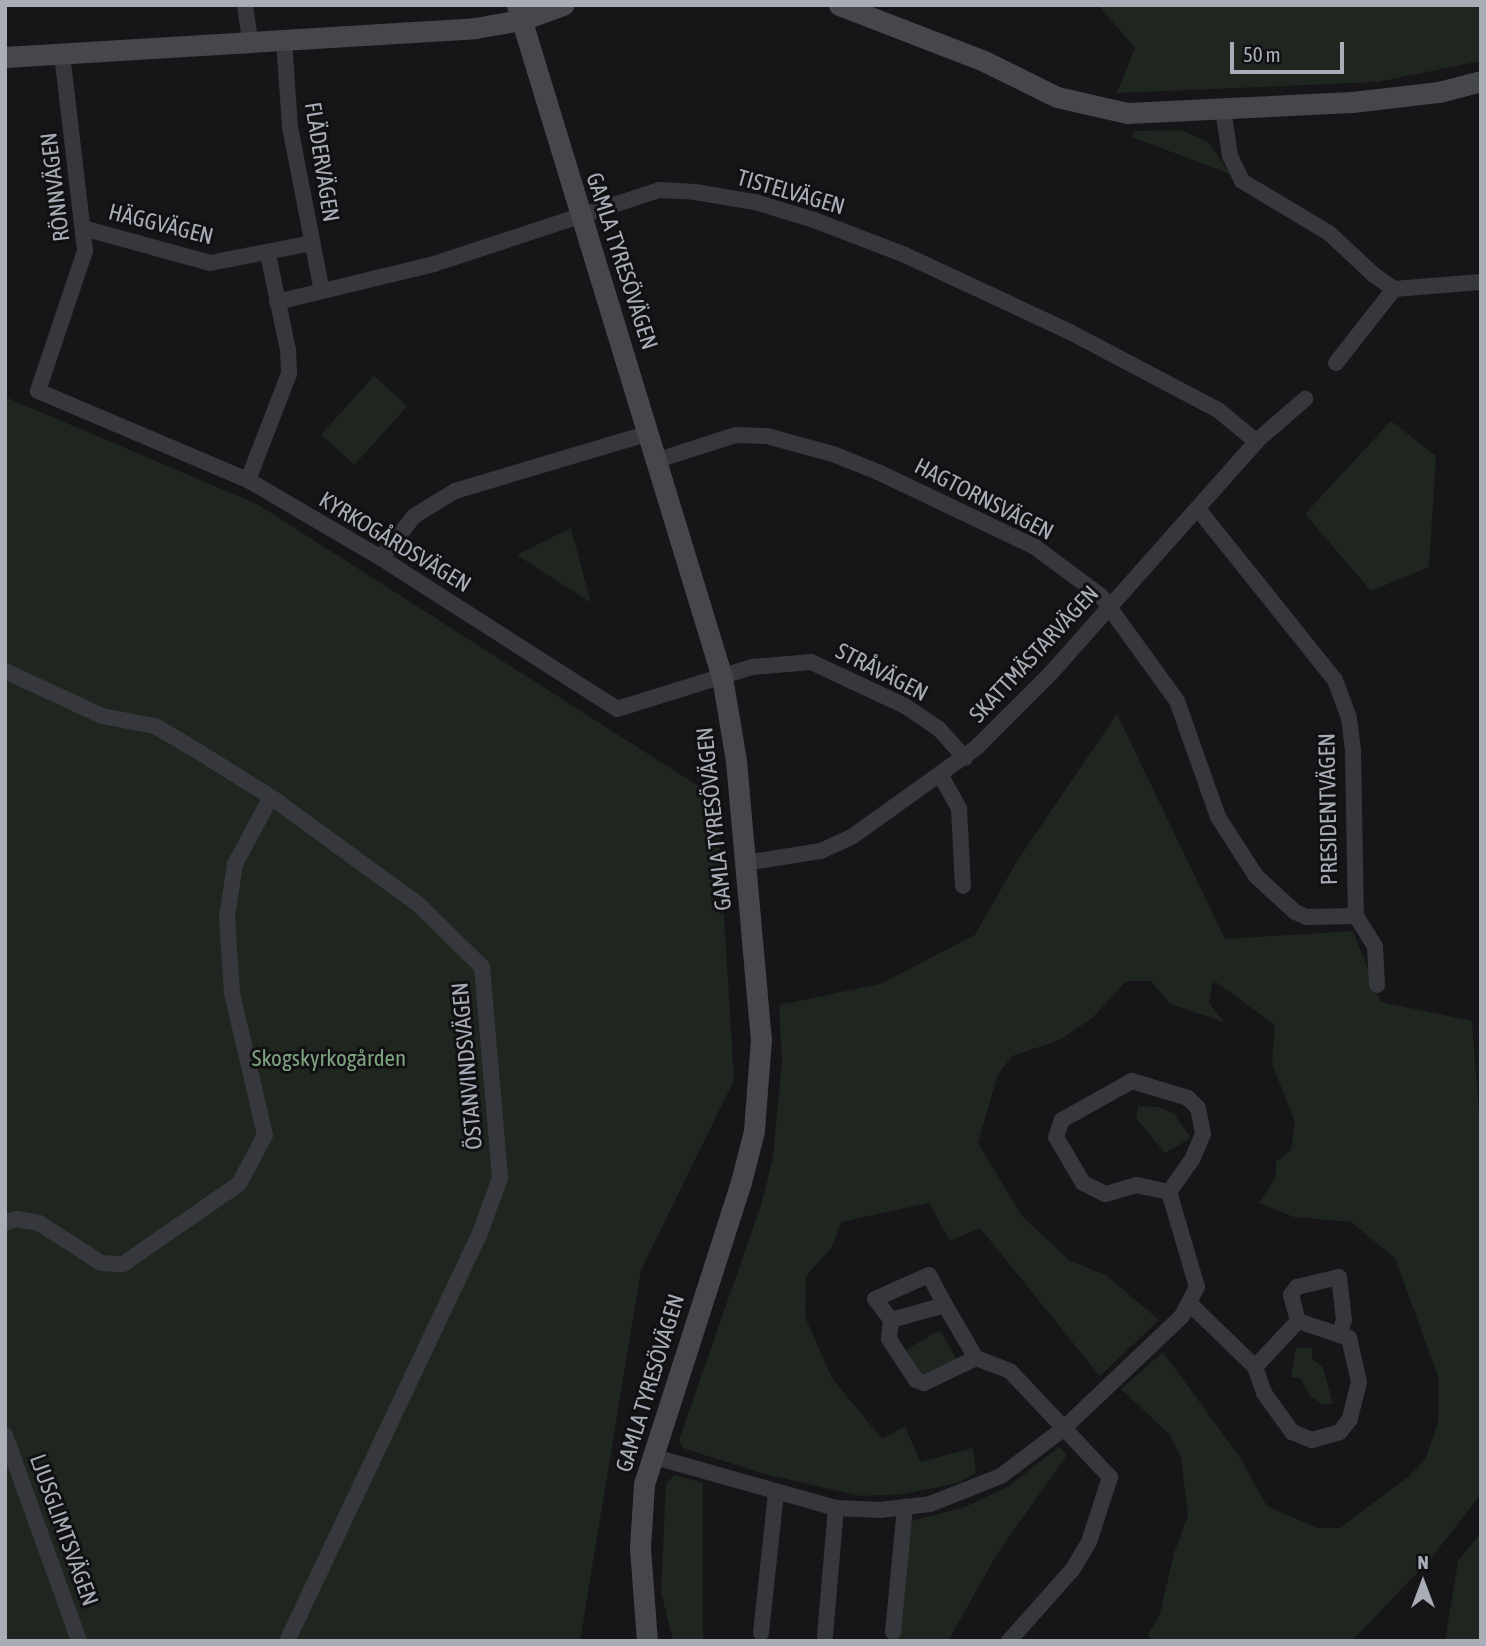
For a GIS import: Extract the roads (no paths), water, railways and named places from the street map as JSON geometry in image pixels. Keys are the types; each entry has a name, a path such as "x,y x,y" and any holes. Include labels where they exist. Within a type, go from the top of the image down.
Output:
{"street":[{"path":"245,5 250,41"},
{"path":"5,57 475,28 519,13 563,5"},
{"path":"839,5 1081,105 1136,113 1377,99 1481,81"},
{"name":"GAMLA TYRESÖVÄGEN","path":"519,13 579,216 658,460 722,677 730,713 761,1039 754,1131 651,1456 640,1548 648,1641"},
{"name":"FLÄDERVÄGEN","path":"284,39 290,127 322,291"},
{"name":"RÖNNVÄGEN","path":"38,391 85,251 62,54"},
{"path":"1223,109 1230,156 1242,181 1329,233 1394,289 1481,282"},
{"name":"TISTELVÄGEN","path":"277,302 434,264 659,190 755,202 814,220 905,254 1070,332 1218,410 1257,442"},
{"name":"HÄGGVÄGEN","path":"83,228 209,263 268,254 312,243"},
{"path":"248,480 289,374 268,254"},
{"path":"1336,363 1394,289"},
{"name":"KYRKOGÅRDSVÄGEN","path":"38,391 248,480 381,558 617,709 722,677"},
{"name":"SKATTMÄSTARVÄGEN","path":"745,863 821,851 891,813 965,758 1013,714 1257,442 1305,399"},
{"path":"381,558 414,516 455,491 649,433"},
{"name":"HAGTORNSVÄGEN","path":"658,460 736,435 767,436 834,454 971,513 1035,547 1110,607 1177,701 1218,817 1256,876 1295,912 1307,917 1356,916"},
{"name":"PRESIDENTVÄGEN","path":"1198,509 1335,680 1349,718 1353,750 1356,916 1375,947 1377,985"},
{"name":"STRÅVÄGEN","path":"722,677 772,663 811,662 905,706 939,729 965,758"},
{"name":"ÖSTANVINDSVÄGEN","path":"5,671 102,716 155,726 271,797 418,904 482,967 500,1178 473,1248 287,1641"},
{"path":"941,776 959,808 963,886"},
{"path":"5,1223 17,1219 38,1223 101,1263 123,1264 239,1184 265,1135 232,993 227,917 235,864 271,797"},
{"path":"1132,1081 1188,1098 1198,1108 1203,1134 1193,1158 1169,1192 1137,1185 1105,1194 1083,1183 1056,1137 1062,1120 1132,1081"},
{"path":"651,1456 836,1508 930,1504 1001,1476 1063,1429 1182,1316 1197,1287 1169,1192"},
{"path":"976,1358 924,1383 916,1380 889,1339 891,1320 871,1292 929,1275 976,1358 1010,1371 1110,1477 1105,1499 1072,1570 1009,1641"},
{"path":"1298,1321 1291,1295 1297,1287 1339,1277 1344,1320 1339,1335"},
{"path":"1189,1303 1255,1367 1264,1393 1292,1432 1312,1440 1340,1432 1357,1404 1359,1382 1349,1338 1298,1321"},
{"path":"891,1320 946,1305"},
{"path":"1255,1367 1298,1321"},
{"name":"LJUSGLIMTSVÄGEN","path":"5,1435 79,1641"},
{"path":"761,1633 776,1493"},
{"path":"893,1632 905,1507"},
{"path":"825,1636 836,1508"}],"park label":[{"name":"Skogskyrkogården","path":"329,1058"}]}
